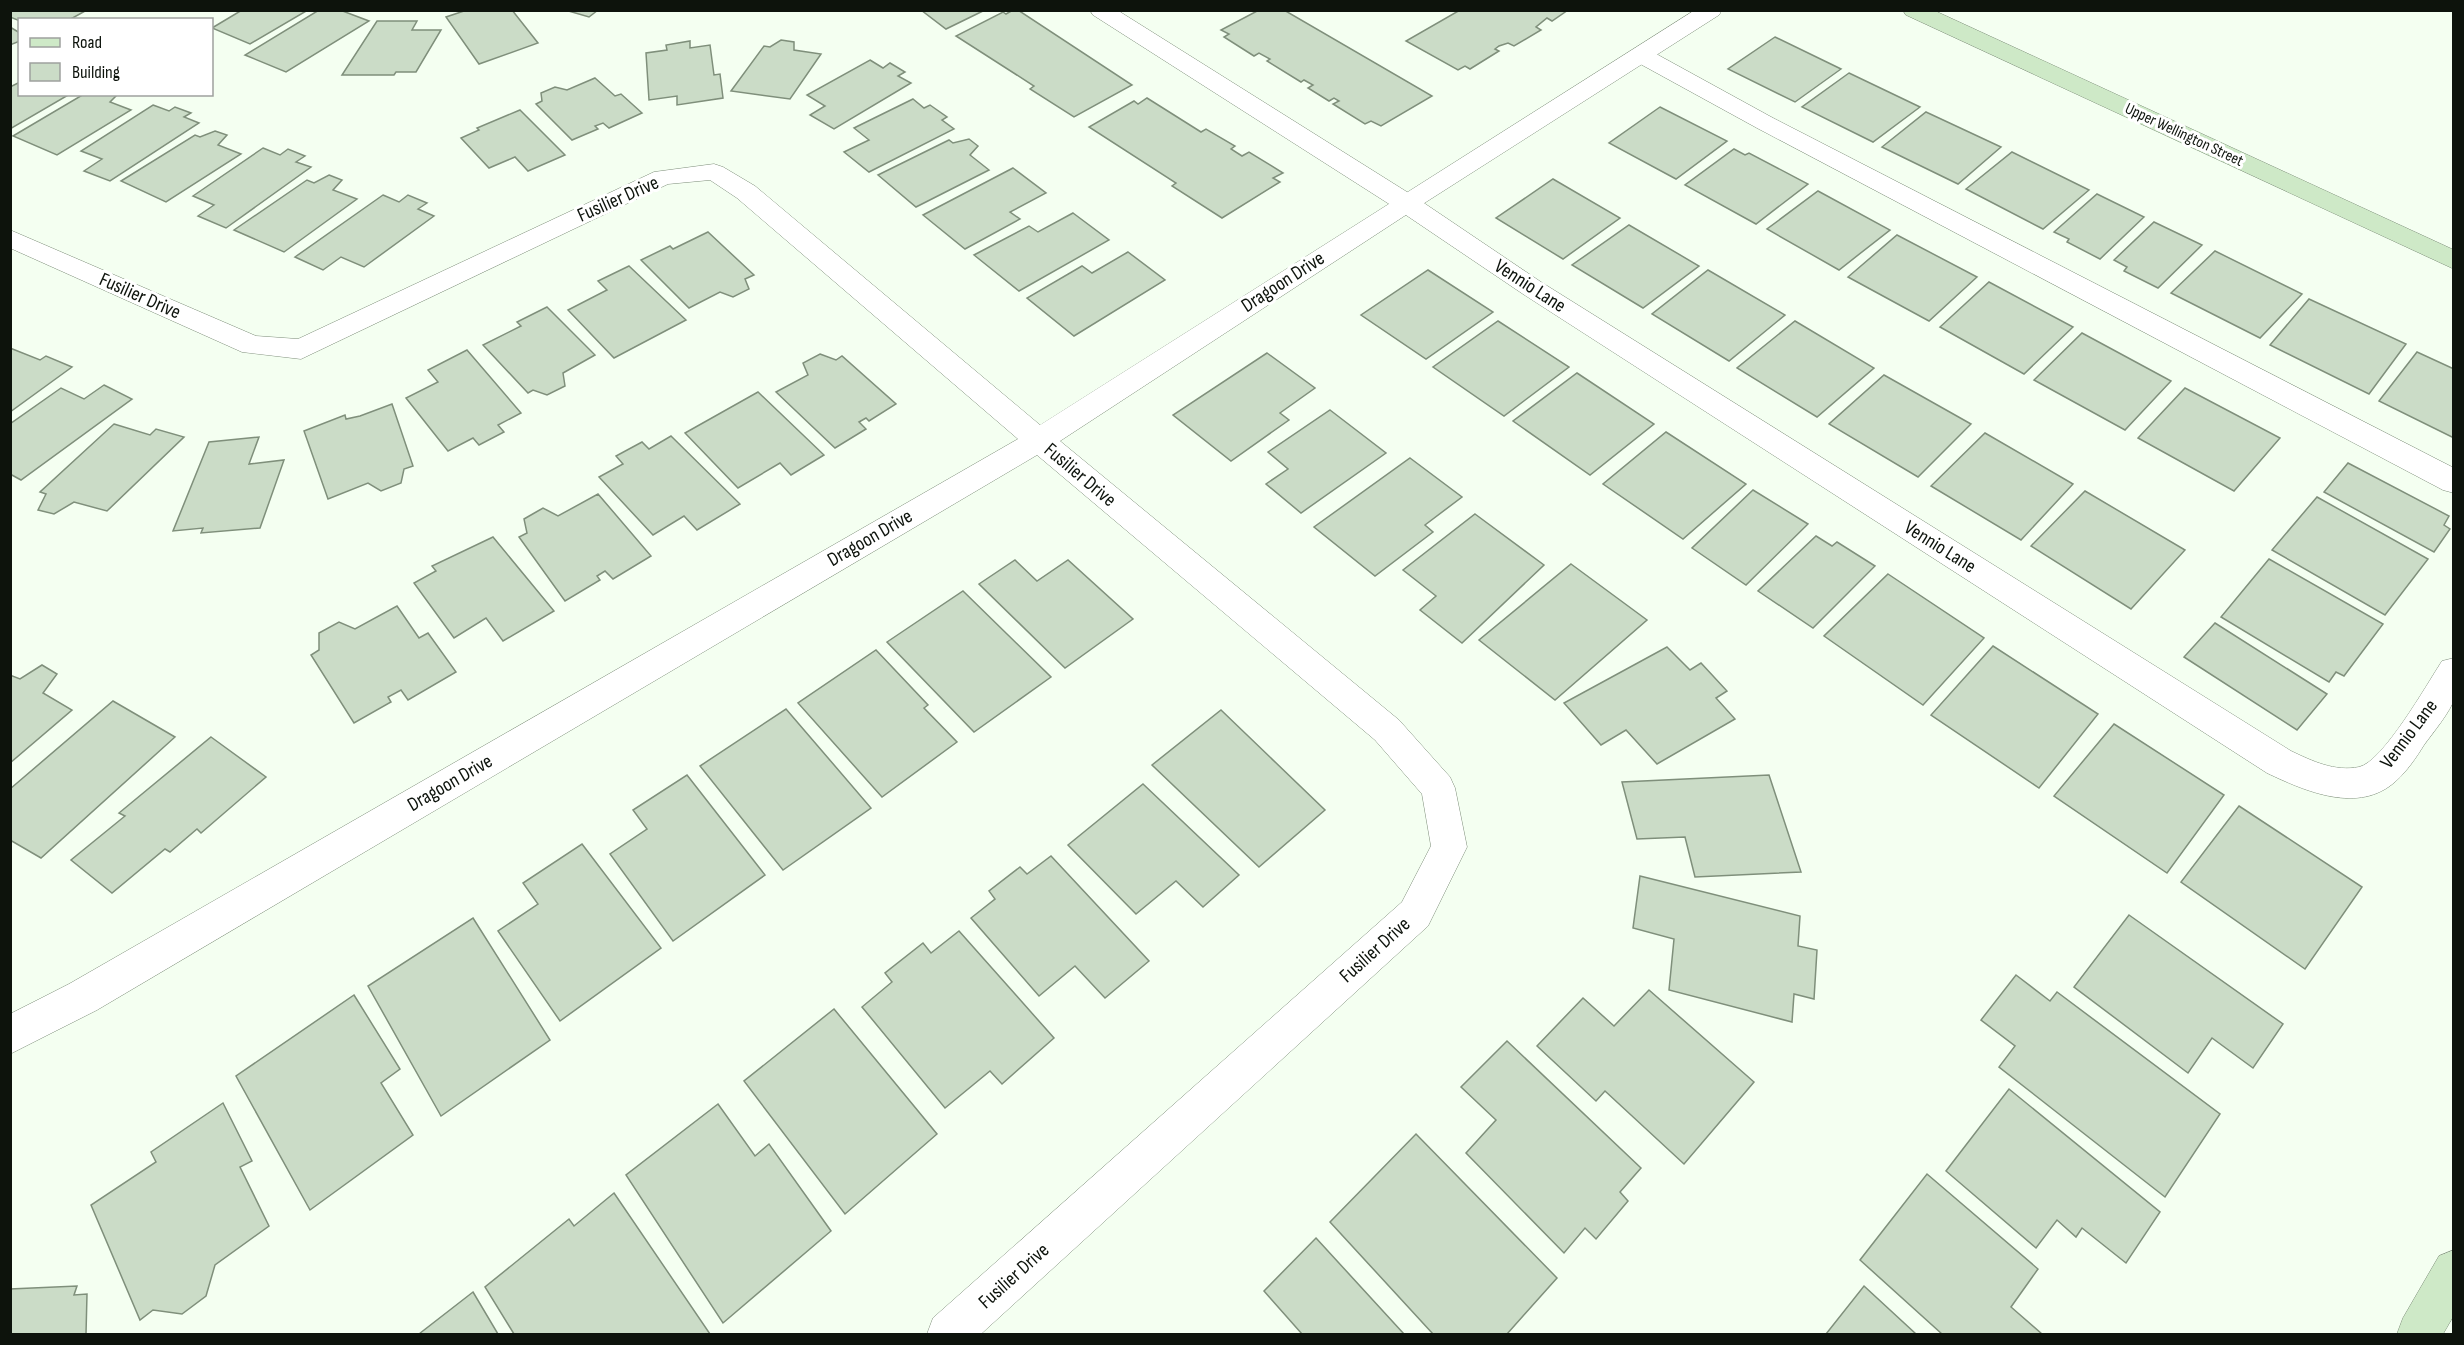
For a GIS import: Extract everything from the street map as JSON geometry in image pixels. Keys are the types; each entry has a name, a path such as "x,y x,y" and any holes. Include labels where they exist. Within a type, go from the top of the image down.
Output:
{"main road":[{"name":"Upper Wellington Street","path":"1914,10 2454,261"},
{"path":"2419,1335 2454,1270"}],"street":[{"name":"Vennio Lane","path":"1101,10 1406,203 1562,308 2279,762 2310,777 2343,783 2372,779 2388,766 2454,671"},
{"name":"Dragoon Drive","path":"10,1035 83,997 1039,440 1406,203 1711,10"},
{"path":"1641,55 1766,123 2454,482"},
{"name":"Fusilier Drive","path":"10,238 252,345 301,349 663,177 714,172 746,192 1039,440 1388,730 1438,788 1449,847 1415,914 949,1335"}],"building":[{"path":"10,10 87,10 73,18 18,18 18,20 10,17"},
{"path":"242,10 308,10 250,44 213,27"},
{"path":"319,10 340,10 369,21 286,72 245,55"},
{"path":"467,10 512,10 538,43 479,64 446,17"},
{"path":"565,10 598,10 589,17"},
{"path":"921,10 985,10 946,29"},
{"path":"1018,10 1132,85 1074,117 1030,89 1034,86 956,36 1003,12 1006,14"},
{"path":"1259,10 1284,10 1432,96 1381,126 1371,121 1365,124 1333,104 1339,101 1334,98 1329,101 1308,88 1313,85 1304,80 1301,82 1267,61 1270,59 1259,53 1254,56 1224,37 1229,34 1221,30"},
{"path":"1460,10 1568,10 1552,21 1547,18 1536,27 1541,30 1514,46 1508,43 1499,46 1495,49 1499,51 1470,69 1465,66 1458,70 1406,41"},
{"path":"377,21 417,21 412,30 441,30 416,72 396,72 394,75 342,75"},
{"path":"10,27 18,32 18,42 10,45"},
{"path":"1775,37 1841,69 1795,102 1728,69"},
{"path":"781,40 794,42 794,50 821,54 790,99 731,91 764,46 770,47"},
{"path":"690,41 690,48 710,45 714,75 720,74 723,98 677,105 677,96 649,100 646,53 667,50 666,45"},
{"path":"870,60 883,68 890,63 905,72 898,76 911,83 834,129 810,115 825,106 807,95"},
{"path":"1849,73 1920,107 1873,142 1802,107"},
{"path":"595,78 615,96 621,94 642,113 609,128 603,123 595,126 598,129 572,140 536,104 542,101 541,93 555,87 567,90"},
{"path":"18,83 18,96 67,96 10,129 10,87"},
{"path":"81,96 116,96 110,102 131,110 57,155 13,136"},
{"path":"1147,98 1201,132 1206,129 1235,146 1231,149 1242,156 1249,152 1283,173 1273,178 1280,182 1222,218 1172,186 1176,183 1089,127 1134,101 1138,104"},
{"path":"913,99 924,108 930,105 947,117 942,120 954,129 869,172 844,152 869,140 854,128"},
{"path":"153,105 169,111 175,107 191,113 184,117 199,123 110,181 84,171 102,159 81,151"},
{"path":"1660,107 1727,141 1676,179 1609,143"},
{"path":"520,110 565,155 528,171 515,157 489,168 461,138 479,130 477,128"},
{"path":"1926,112 2001,147 1958,184 1882,147"},
{"path":"215,131 227,135 218,145 241,154 166,202 121,181 195,135 200,137"},
{"path":"969,139 978,146 970,155 989,170 916,207 878,175 949,140 953,143"},
{"path":"263,148 280,155 288,149 305,156 296,162 311,167 226,228 198,216 214,205 193,196"},
{"path":"1734,149 1745,155 1749,153 1808,184 1756,224 1685,185"},
{"path":"2012,152 2089,190 2043,229 1966,189"},
{"path":"1013,168 1046,193 1010,212 1020,219 965,249 923,215"},
{"path":"329,175 342,180 333,190 357,199 284,252 234,230 307,180 314,183"},
{"path":"1553,179 1620,218 1563,259 1496,218"},
{"path":"1818,191 1890,230 1839,270 1767,229"},
{"path":"2097,194 2144,217 2100,259 2067,242 2069,239 2054,232"},
{"path":"383,195 399,202 408,195 427,203 418,209 434,216 364,267 341,257 323,270 295,257"},
{"path":"1073,213 1109,240 1019,291 974,255 1029,226 1038,232"},
{"path":"2154,222 2202,245 2158,288 2124,271 2127,267 2114,260"},
{"path":"1629,225 1699,266 1643,308 1572,265"},
{"path":"708,232 754,275 745,279 749,289 733,297 720,292 689,308 641,260 670,246 673,249"},
{"path":"1897,235 1977,277 1929,321 1848,277"},
{"path":"2215,251 2302,294 2260,338 2171,293"},
{"path":"1128,252 1165,280 1074,336 1027,298 1082,266 1092,273"},
{"path":"629,266 686,320 614,358 568,310 607,290 598,281"},
{"path":"1428,270 1493,312 1426,359 1361,315"},
{"path":"1708,270 1785,315 1729,361 1652,314"},
{"path":"1989,282 2073,327 2024,374 1940,327"},
{"path":"2309,299 2406,344 2369,394 2270,345"},
{"path":"547,307 595,355 563,373 565,386 547,395 533,390 528,393 483,345 521,326 517,322"},
{"path":"1498,321 1569,367 1504,416 1433,367"},
{"path":"1795,321 1874,368 1817,417 1737,368"},
{"path":"2082,333 2171,381 2125,430 2034,380"},
{"path":"10,348 40,360 46,356 72,367 10,412"},
{"path":"467,350 521,413 498,425 504,432 479,445 473,438 448,451 406,398 438,382 428,370"},
{"path":"2417,352 2454,369 2454,438 2379,401"},
{"path":"1267,353 1315,388 1280,413 1289,420 1231,461 1173,415"},
{"path":"820,354 836,360 842,356 896,404 869,421 866,418 859,422 866,429 835,448 776,392 808,375 803,363"},
{"path":"1577,373 1654,424 1590,475 1513,421"},
{"path":"1884,375 1971,424 1918,477 1829,424"},
{"path":"104,385 132,399 21,480 10,474 10,424 61,388 84,399"},
{"path":"2185,388 2280,438 2234,491 2138,438"},
{"path":"758,392 824,455 791,475 780,463 738,488 685,433"},
{"path":"392,404 413,466 404,469 401,483 381,491 368,483 328,499 304,431 345,415 346,419 360,416"},
{"path":"1330,410 1386,453 1301,513 1266,484 1288,469 1268,452"},
{"path":"114,424 150,435 156,429 184,437 107,511 74,502 54,514 38,510 46,494 40,492"},
{"path":"1666,432 1746,484 1683,539 1603,484"},
{"path":"1985,433 2073,484 2021,540 1931,486"},
{"path":"671,436 740,504 697,530 684,516 653,535 599,477 623,464 616,456 642,442 649,449"},
{"path":"259,437 249,464 284,460 260,528 201,533 203,528 173,531 209,442"},
{"path":"1410,458 1462,497 1425,525 1433,532 1375,576 1314,527"},
{"path":"2348,463 2449,516 2444,525 2450,529 2434,552 2324,492"},
{"path":"1753,490 1808,524 1746,585 1692,548"},
{"path":"2085,491 2185,550 2131,609 2031,546"},
{"path":"598,494 651,556 613,579 605,571 597,576 600,580 565,601 519,537 527,533 524,519 543,508 558,516"},
{"path":"2317,497 2428,559 2385,615 2272,550"},
{"path":"1475,514 1544,565 1462,643 1420,610 1436,596 1403,570"},
{"path":"1816,536 1832,546 1837,542 1875,566 1813,628 1758,591"},
{"path":"493,537 554,611 503,641 486,618 454,638 414,583 436,571 432,566"},
{"path":"2269,559 2383,624 2344,676 2336,672 2329,682 2221,617"},
{"path":"1015,560 1037,581 1068,560 1133,619 1065,668 979,584"},
{"path":"1571,564 1647,620 1555,700 1479,640"},
{"path":"1888,574 1984,638 1923,705 1824,636"},
{"path":"963,591 1051,677 974,732 887,642"},
{"path":"397,606 419,638 428,633 456,672 408,700 401,690 388,697 391,702 354,723 311,655 319,650 319,633 339,622 355,629"},
{"path":"2215,623 2327,694 2297,730 2184,657"},
{"path":"1993,646 2098,714 2039,788 1931,715"},
{"path":"1667,647 1690,670 1701,663 1727,691 1716,698 1735,719 1657,764 1626,730 1601,745 1564,703"},
{"path":"876,650 928,705 924,708 957,742 882,797 798,703"},
{"path":"42,665 57,674 43,693 72,710 10,763 10,675 20,679"},
{"path":"113,701 175,737 41,858 10,840 10,789"},
{"path":"786,709 871,808 783,870 700,766"},
{"path":"1221,710 1325,810 1259,867 1152,765"},
{"path":"2114,724 2224,795 2167,873 2054,796"},
{"path":"211,737 266,777 201,833 197,829 170,852 165,849 112,893 71,860 125,816 119,813"},
{"path":"687,775 765,875 673,941 610,854 647,829 633,810"},
{"path":"1769,775 1801,872 1695,877 1685,837 1637,839 1622,782"},
{"path":"1143,784 1239,875 1203,907 1176,881 1136,914 1068,845"},
{"path":"2239,806 2362,887 2305,969 2181,882"},
{"path":"582,844 661,948 560,1021 498,931 538,904 523,883"},
{"path":"1051,856 1149,961 1105,998 1075,966 1039,996 971,918 995,899 989,891 1020,867 1027,874"},
{"path":"1640,876 1800,916 1798,946 1817,950 1814,999 1794,994 1792,1022 1669,990 1674,939 1633,928"},
{"path":"2129,915 2283,1024 2253,1068 2212,1038 2188,1073 2074,987"},
{"path":"473,918 550,1040 441,1116 368,986"},
{"path":"959,931 1054,1038 1002,1084 990,1071 945,1108 862,1007 892,982 885,973 923,943 931,953"},
{"path":"2016,975 2050,1001 2057,992 2220,1114 2165,1197 1999,1067 2015,1046 1981,1020"},
{"path":"1649,990 1754,1082 1684,1164 1605,1091 1596,1101 1537,1046 1583,998 1614,1026"},
{"path":"354,995 400,1069 381,1083 413,1135 310,1210 236,1076"},
{"path":"834,1009 937,1134 845,1214 744,1081"},
{"path":"1507,1041 1641,1168 1620,1192 1628,1201 1596,1239 1585,1228 1564,1253 1466,1153 1496,1120 1461,1087"},
{"path":"2009,1089 2160,1212 2126,1263 2082,1228 2076,1237 2057,1220 2036,1248 1946,1171"},
{"path":"223,1103 252,1161 240,1167 269,1226 215,1265 206,1296 182,1314 153,1310 140,1320 91,1205 156,1162 151,1152"},
{"path":"718,1104 755,1156 769,1144 831,1231 723,1323 626,1175"},
{"path":"1416,1134 1557,1278 1507,1334 1433,1334 1330,1222"},
{"path":"1927,1174 2038,1269 2011,1307 2042,1334 1942,1334 1860,1260"},
{"path":"614,1193 710,1334 514,1334 485,1287 569,1219 574,1226"},
{"path":"1316,1238 1404,1334 1302,1334 1264,1291"},
{"path":"77,1286 74,1295 87,1294 86,1334 10,1334 10,1289"},
{"path":"1864,1286 1916,1334 1826,1334"},
{"path":"473,1292 498,1334 419,1334"}]}
